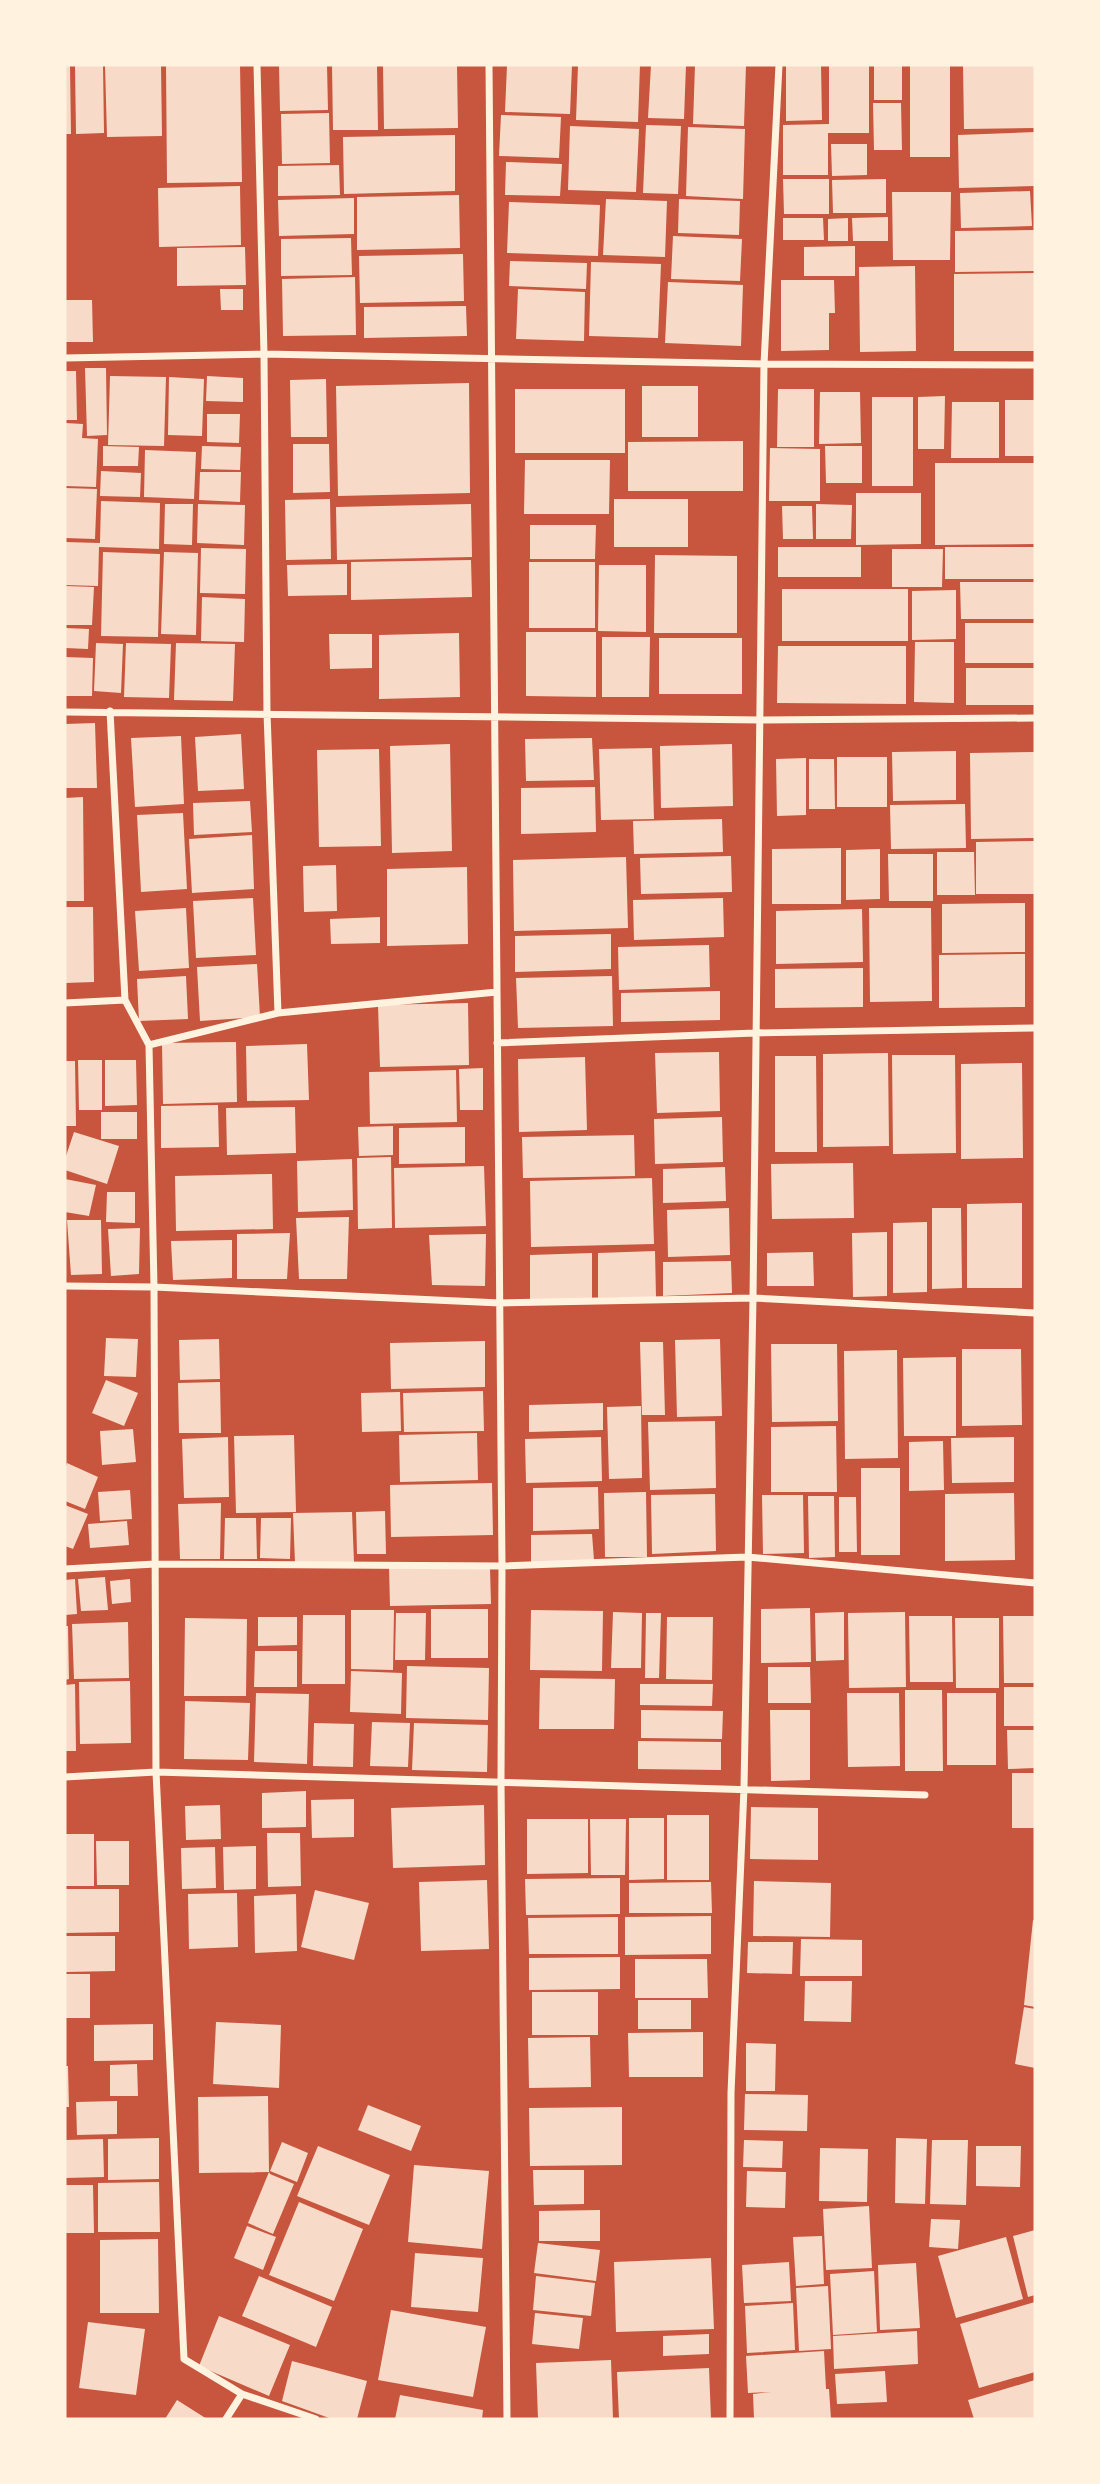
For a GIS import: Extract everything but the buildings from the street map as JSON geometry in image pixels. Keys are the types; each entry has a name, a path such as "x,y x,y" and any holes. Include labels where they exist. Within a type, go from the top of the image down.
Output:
{"street":[{"path":"257,65 264,354 267,713 278,1013"},
{"path":"489,65 507,2419"},
{"path":"730,2419 732,2093 744,1788 754,1298 764,363 779,65"},
{"path":"65,358 264,354 492,360 1035,365"},
{"path":"110,711 125,1000 149,1045 154,1287 156,1772 184,2359 242,2394 316,2419"},
{"path":"65,712 761,720 1035,718"},
{"path":"149,1045 278,1013 497,992"},
{"path":"65,1003 125,1000"},
{"path":"497,1043 755,1033 1035,1028"},
{"path":"65,1286 154,1287 500,1303 754,1298 1035,1313"},
{"path":"65,1569 155,1564 502,1566 747,1557 1035,1583"},
{"path":"65,1777 156,1772 925,1795"},
{"path":"226,2419 242,2394"}]}
